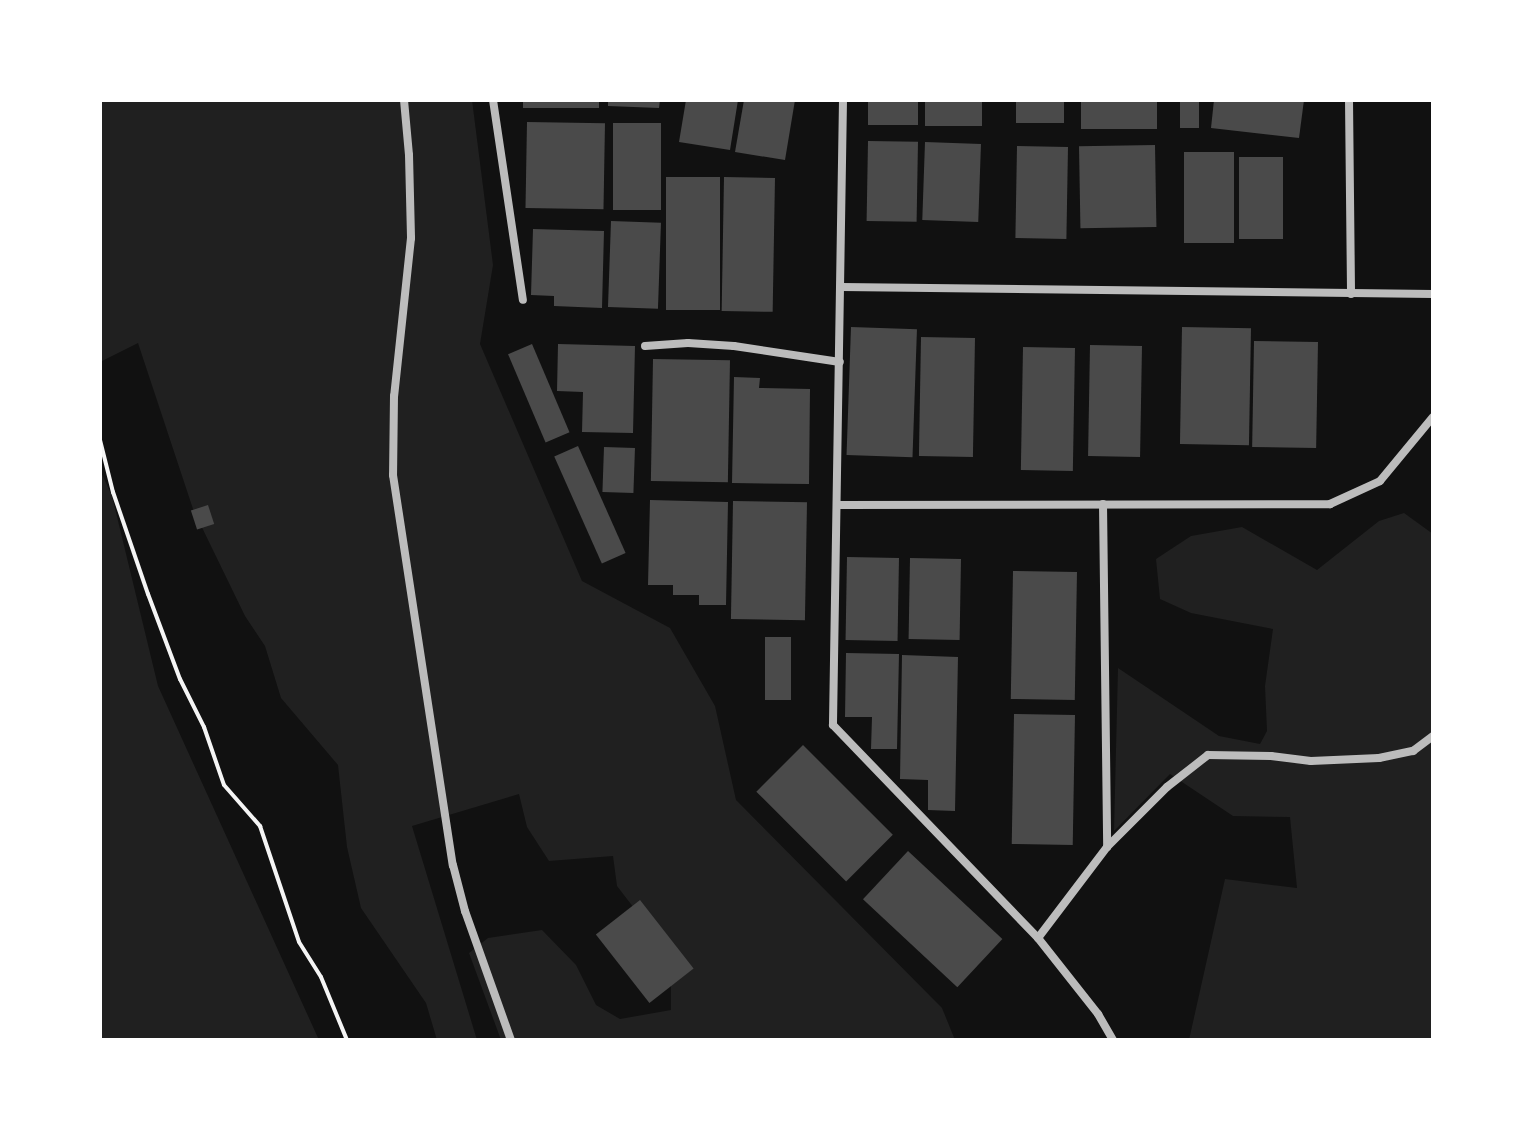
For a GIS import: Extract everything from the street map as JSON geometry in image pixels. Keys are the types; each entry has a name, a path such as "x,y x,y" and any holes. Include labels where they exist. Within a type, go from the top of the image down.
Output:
{"street":[{"path":"404,100 411,238 394,396 393,475 453,865 465,911 511,1040"},
{"path":"493,100 523,300"},
{"path":"843,100 833,725 1038,938 1098,1014 1113,1040"},
{"path":"1349,100 1351,294"},
{"path":"842,287 1433,294"},
{"path":"645,346 688,343 734,346 840,362"},
{"path":"838,505 1330,504 1380,481 1433,417"},
{"path":"1103,504 1107,847"},
{"path":"1038,938 1107,847 1167,787 1208,755 1271,756 1311,761 1379,758 1413,751 1433,736"}],"path":[{"path":"100,440 113,492 180,679 204,727 224,785 260,826 299,942 321,977 347,1040"}],"shaded area":[{"path":"100,100 472,100 493,265 480,344 582,581 670,628 715,706 736,800 942,1008 955,1040 501,1040 469,953 488,938 542,930 576,965 596,1005 620,1019 671,1010 671,978 657,938 617,886 613,856 549,861 527,827 519,794 412,826 477,1040 437,1040 426,1003 361,908 347,847 338,765 281,698 265,646 245,616 193,509 138,343 100,362"},
{"path":"100,470 112,496 158,686 319,1040 100,1040"},
{"path":"1404,513 1433,534 1433,1040 1189,1040 1225,879 1297,888 1290,817 1233,816 1170,774 1114,831 1118,668 1219,736 1260,744 1267,731 1265,686 1273,629 1191,613 1160,599 1156,559 1191,536 1242,527 1317,570 1379,521"}],"building":[{"path":"523,100 599,100 599,108 523,108"},
{"path":"608,100 660,100 659,108 608,106"},
{"path":"686,100 738,100 730,150 679,142"},
{"path":"744,100 795,100 785,160 735,152"},
{"path":"868,100 918,100 918,125 868,125"},
{"path":"925,100 982,100 982,126 925,126"},
{"path":"1016,100 1064,100 1064,123 1016,123"},
{"path":"1081,100 1157,100 1157,129 1081,129"},
{"path":"1180,100 1199,100 1199,128 1180,128"},
{"path":"1214,100 1304,100 1299,138 1211,128"},
{"path":"527,122 605,123 603,209 525,208"},
{"path":"613,123 661,123 661,210 613,210"},
{"path":"868,141 918,142 917,222 867,221"},
{"path":"925,142 981,144 978,222 922,220"},
{"path":"1155,145 1156,227 1080,228 1079,146"},
{"path":"1017,146 1068,147 1066,239 1015,238"},
{"path":"1184,152 1234,152 1234,243 1184,243"},
{"path":"1239,157 1283,157 1283,239 1239,239"},
{"path":"666,177 720,177 720,310 666,310"},
{"path":"724,177 775,178 773,312 722,311"},
{"path":"611,221 661,223 658,309 608,307"},
{"path":"533,229 604,231 602,308 554,306 554,296 531,295"},
{"path":"851,327 917,329 912,457 847,455"},
{"path":"1182,327 1251,328 1249,445 1180,444"},
{"path":"921,337 975,338 973,457 919,456"},
{"path":"1254,341 1318,342 1316,448 1252,447"},
{"path":"532,344 570,432 546,443 508,354"},
{"path":"558,344 635,346 633,433 582,432 583,392 557,391"},
{"path":"1090,345 1142,346 1140,457 1088,456"},
{"path":"1023,347 1075,348 1073,471 1021,470"},
{"path":"653,359 730,360 728,482 651,481"},
{"path":"734,377 760,378 759,388 810,389 809,484 732,483"},
{"path":"578,446 626,553 602,563 554,457"},
{"path":"604,447 635,448 633,493 602,492"},
{"path":"650,500 728,502 726,605 699,605 699,595 673,595 673,585 648,585"},
{"path":"733,501 807,502 805,620 731,619"},
{"path":"208,505 214,524 197,530 191,511"},
{"path":"847,557 899,558 898,641 846,640"},
{"path":"910,558 961,559 960,640 909,639"},
{"path":"1013,571 1077,572 1075,700 1011,699"},
{"path":"765,637 791,637 791,700 765,700"},
{"path":"846,653 899,654 897,749 871,749 872,717 845,717"},
{"path":"902,655 958,657 955,811 928,810 928,780 900,779"},
{"path":"1014,714 1075,715 1073,845 1012,844"},
{"path":"803,745 893,835 846,881 756,792"},
{"path":"908,851 1002,939 957,987 863,899"},
{"path":"640,900 694,969 649,1003 596,934"}]}
